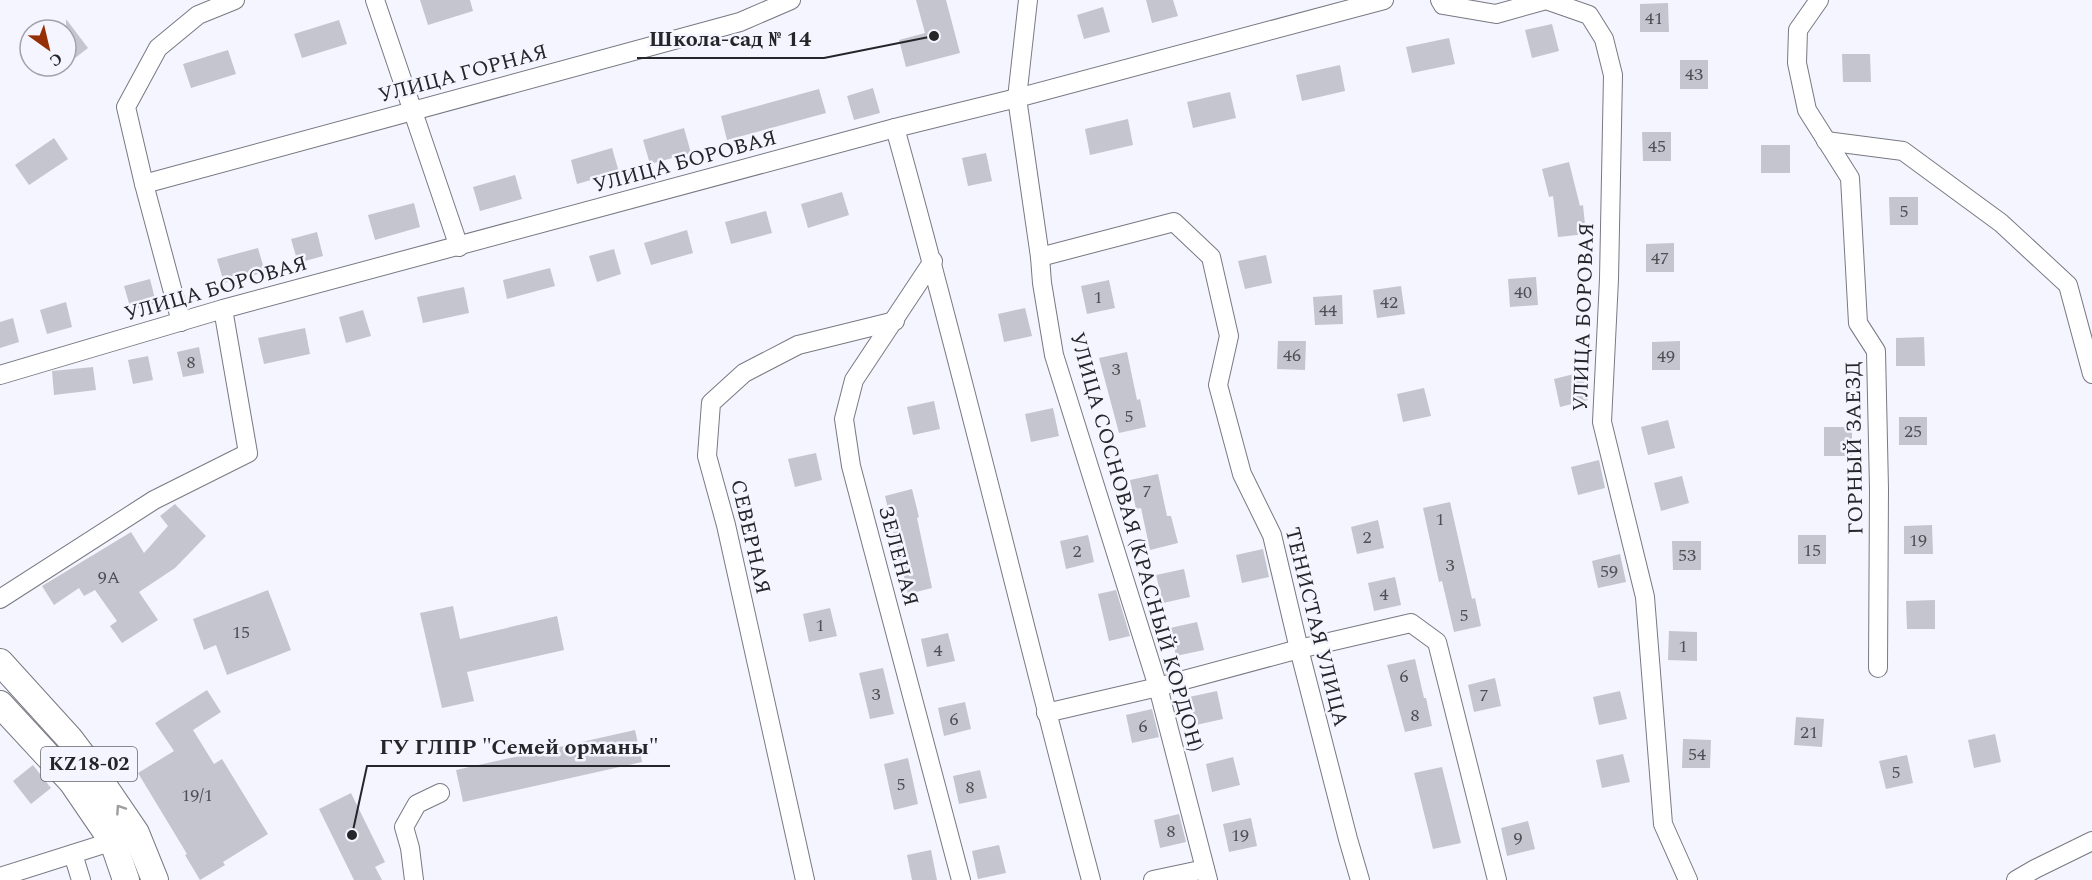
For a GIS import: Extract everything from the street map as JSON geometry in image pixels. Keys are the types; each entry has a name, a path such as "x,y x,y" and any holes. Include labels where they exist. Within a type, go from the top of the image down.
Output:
{"highway":[{"name":"KZ18-02","path":"0,662 69,739 88,764 124,838 126,880"},
{"name":"KZ18-02","path":"0,704 124,838 155,880"}],"street":[{"path":"181,322 126,108 158,48 198,15 235,0"},
{"path":"375,0 459,247"},
{"name":"УЛИЦА ГОРНАЯ","path":"144,184 740,22 791,0"},
{"name":"УЛИЦА СОСНОВАЯ (КРАСНЫЙ КОРДОН)","path":"1028,0 1017,98 1054,355 1158,687 1206,874"},
{"name":"УЛИЦА БОРОВАЯ","path":"0,375 223,309 895,128 1017,98 1384,0"},
{"name":"УЛИЦА БОРОВАЯ","path":"1440,0 1443,5 1496,14 1546,0 1589,8 1604,39 1613,75 1609,279 1602,422 1645,597 1663,824 1688,880"},
{"name":"ГОРНЫЙ ЗАЕЗД","path":"1819,0 1798,30 1797,63 1807,110 1850,178 1858,323 1876,351 1879,489 1878,668"},
{"path":"895,128 933,261 1046,713 1091,880"},
{"path":"1826,141 1903,152 2001,223 2068,285 2092,374"},
{"name":"ТЕНИСТАЯ УЛИЦА","path":"1040,257 1174,222 1211,257 1229,336 1218,385 1242,474 1272,535 1299,649 1360,880"},
{"name":"ЗЕЛЕНАЯ","path":"933,261 854,380 844,419 851,466 961,880"},
{"path":"0,599 154,500 248,453 223,309"},
{"name":"СЕВЕРНАЯ","path":"806,880 726,525 707,456 711,403 744,373 798,345 895,321"},
{"path":"1046,713 1411,623 1437,642 1497,880"},
{"path":"414,880 405,827 417,804 440,793"},
{"path":"0,878 124,838"},
{"path":"2016,880 2035,868 2092,841"},
{"path":"73,854 81,880"},
{"path":"1153,880 1206,874"}],"building":[{"path":"420,0 470,0 473,11 428,25"},
{"path":"916,0 946,0 960,53 906,67 899,40 925,33"},
{"path":"1146,0 1173,0 1178,16 1152,23"},
{"path":"1668,3 1669,32 1640,32 1640,4"},
{"path":"1103,7 1110,32 1084,39 1077,15"},
{"path":"339,20 347,44 302,58 294,34"},
{"path":"1552,24 1559,51 1532,58 1525,30"},
{"path":"78,35 88,48 78,56"},
{"path":"1449,38 1455,64 1412,73 1406,47"},
{"path":"228,50 236,74 191,88 183,64"},
{"path":"1842,54 1870,54 1871,82 1843,82"},
{"path":"1680,60 1708,60 1708,89 1680,89"},
{"path":"1340,65 1345,91 1302,101 1296,75"},
{"path":"873,88 880,113 854,120 847,96"},
{"path":"819,89 826,113 727,140 721,116"},
{"path":"1230,92 1236,118 1193,128 1187,102"},
{"path":"1128,119 1133,145 1090,155 1085,129"},
{"path":"684,128 691,153 650,164 643,140"},
{"path":"1642,132 1671,132 1671,161 1643,161"},
{"path":"54,138 68,159 29,185 15,165"},
{"path":"1761,145 1790,145 1790,173 1761,173"},
{"path":"612,148 619,172 577,184 571,160"},
{"path":"986,153 992,181 968,186 962,158"},
{"path":"1569,162 1580,206 1583,205 1586,234 1558,237 1553,196 1549,197 1542,169"},
{"path":"515,175 522,199 480,211 473,187"},
{"path":"842,192 849,215 808,228 801,204"},
{"path":"1889,197 1918,197 1918,225 1890,225"},
{"path":"414,203 420,227 375,240 368,215"},
{"path":"766,211 772,233 731,244 725,222"},
{"path":"687,230 693,253 651,265 644,243"},
{"path":"317,232 323,256 298,263 291,239"},
{"path":"1674,243 1674,272 1646,272 1646,244"},
{"path":"258,248 265,272 224,283 217,259"},
{"path":"614,249 621,274 597,282 589,256"},
{"path":"1266,255 1272,283 1245,289 1238,261"},
{"path":"550,268 555,286 507,299 503,280"},
{"path":"1536,277 1538,305 1510,307 1508,279"},
{"path":"150,279 156,303 131,310 124,286"},
{"path":"1109,280 1115,308 1087,314 1081,286"},
{"path":"1401,286 1405,314 1377,318 1373,290"},
{"path":"464,287 469,313 423,323 417,297"},
{"path":"1342,295 1343,324 1315,325 1313,297"},
{"path":"66,302 72,327 47,334 40,310"},
{"path":"1025,308 1032,336 1004,342 998,314"},
{"path":"363,310 371,336 346,343 339,317"},
{"path":"13,318 19,342 0,348 0,322"},
{"path":"305,328 310,354 264,364 258,338"},
{"path":"1924,337 1925,366 1896,366 1896,338"},
{"path":"1278,341 1306,341 1305,370 1277,369"},
{"path":"1680,341 1680,370 1652,370 1652,342"},
{"path":"199,347 204,373 183,377 177,352"},
{"path":"1127,352 1137,400 1140,399 1146,427 1119,433 1099,358"},
{"path":"148,356 153,380 133,384 128,360"},
{"path":"93,367 96,390 54,395 52,371"},
{"path":"1582,372 1588,400 1560,407 1554,379"},
{"path":"1424,388 1431,416 1403,422 1397,394"},
{"path":"934,401 940,429 913,435 907,407"},
{"path":"1053,408 1059,436 1031,442 1025,414"},
{"path":"1899,417 1927,417 1927,445 1899,445"},
{"path":"1668,420 1675,448 1648,455 1641,427"},
{"path":"1824,427 1852,427 1852,456 1824,456"},
{"path":"816,453 822,480 795,487 788,459"},
{"path":"1599,460 1605,488 1578,495 1571,467"},
{"path":"1158,474 1167,516 1171,516 1178,543 1150,550 1141,508 1136,509 1130,480"},
{"path":"1682,476 1689,503 1661,511 1654,483"},
{"path":"912,489 932,588 908,594 885,496"},
{"path":"1450,502 1472,599 1475,598 1481,626 1454,632 1442,581 1439,582 1423,508"},
{"path":"175,504 206,536 175,568 139,592 158,620 122,643 110,626 117,621 95,590 84,596 79,588 54,605 42,586 131,532 144,553 168,526 160,516"},
{"path":"1378,520 1384,548 1357,554 1351,527"},
{"path":"1932,525 1933,554 1904,554 1904,526"},
{"path":"1088,535 1094,562 1066,569 1060,541"},
{"path":"1798,535 1826,535 1826,564 1798,564"},
{"path":"1672,541 1701,541 1701,570 1673,570"},
{"path":"1263,549 1269,577 1242,583 1236,555"},
{"path":"1620,554 1626,582 1598,588 1592,561"},
{"path":"1184,569 1190,597 1163,603 1156,575"},
{"path":"1395,577 1401,605 1374,611 1368,583"},
{"path":"268,590 291,650 227,675 216,645 204,650 193,619"},
{"path":"1116,590 1130,636 1109,641 1098,594"},
{"path":"1935,600 1935,629 1907,629 1906,601"},
{"path":"453,606 460,639 557,616 564,650 467,672 474,701 442,708 420,613"},
{"path":"830,608 837,636 809,642 803,614"},
{"path":"1197,622 1204,650 1176,656 1170,628"},
{"path":"1669,631 1697,632 1697,661 1668,660"},
{"path":"948,633 955,661 927,667 921,639"},
{"path":"1415,659 1432,726 1405,732 1387,665"},
{"path":"883,668 894,714 870,719 859,673"},
{"path":"1495,678 1501,706 1474,712 1468,685"},
{"path":"207,690 221,712 193,730 214,764 222,759 268,834 223,862 225,865 200,880 138,773 174,751 155,723"},
{"path":"1217,691 1223,719 1196,725 1189,697"},
{"path":"1620,691 1627,719 1599,725 1593,697"},
{"path":"965,702 971,729 944,736 938,708"},
{"path":"1152,709 1159,737 1132,743 1126,715"},
{"path":"1796,717 1824,719 1822,747 1794,745"},
{"path":"635,730 642,762 463,802 456,770"},
{"path":"1995,734 2001,762 1974,768 1968,740"},
{"path":"1683,739 1711,740 1710,768 1682,768"},
{"path":"1623,754 1630,782 1602,788 1596,760"},
{"path":"1907,755 1913,783 1886,789 1879,761"},
{"path":"1233,757 1240,785 1212,792 1206,764"},
{"path":"908,758 918,804 894,810 884,764"},
{"path":"33,765 51,788 31,804 13,781"},
{"path":"1442,767 1461,843 1433,849 1414,773"},
{"path":"980,770 987,798 959,804 953,776"},
{"path":"351,793 385,862 375,867 382,880 354,880 319,809"},
{"path":"1179,814 1186,842 1160,848 1154,820"},
{"path":"1251,818 1257,846 1229,852 1223,824"},
{"path":"1528,821 1535,849 1507,856 1501,828"},
{"path":"999,845 1006,873 978,879 972,851"},
{"path":"931,850 937,880 912,880 907,855"}],"place":[{"name":"Школа-сад № 14","path":"934,36"},
{"name":"ГУ ГЛПР \"Семей орманы\"","path":"352,835"}]}
